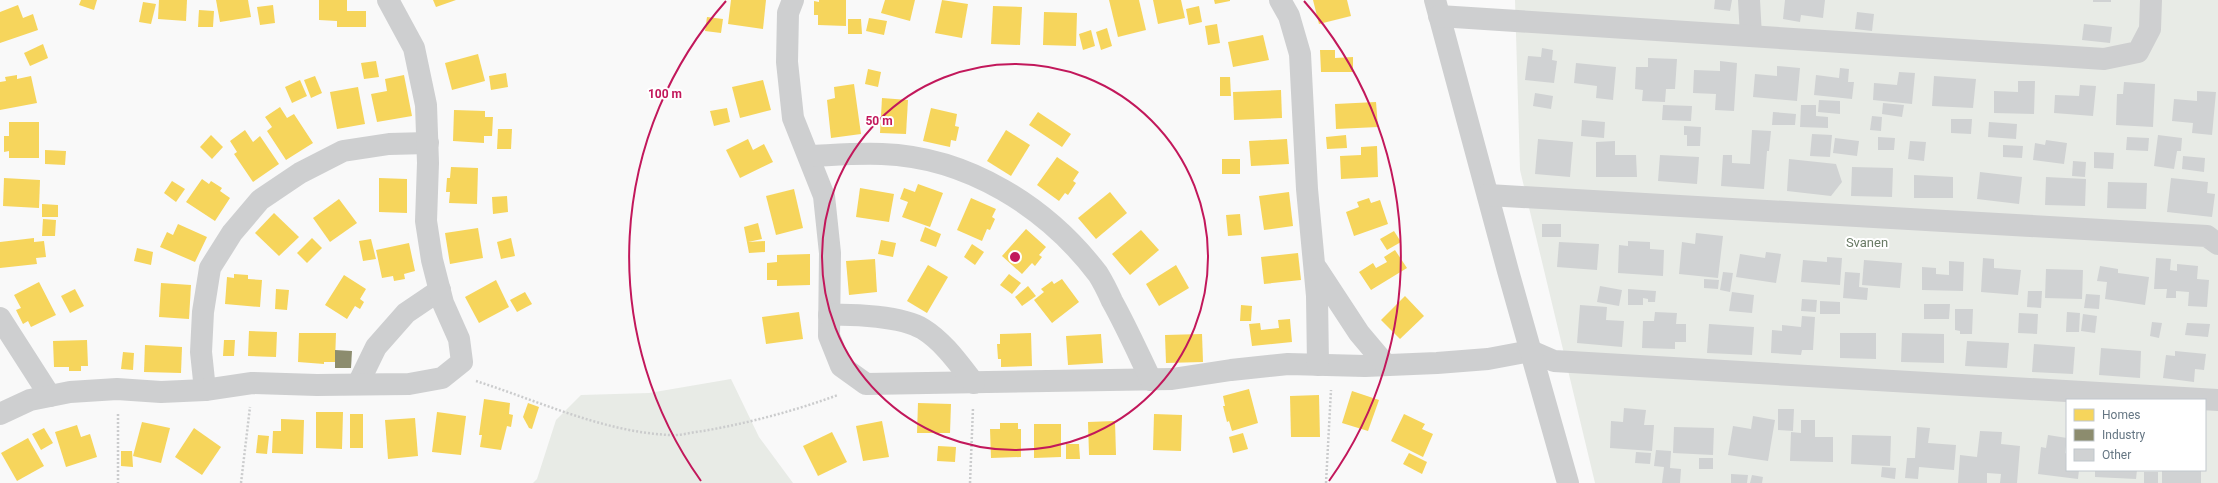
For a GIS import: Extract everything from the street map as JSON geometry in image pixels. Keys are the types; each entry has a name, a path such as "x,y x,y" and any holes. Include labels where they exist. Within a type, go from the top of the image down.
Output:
{"street":[{"path":"0,414 30,400 70,392 117,389 161,392 205,390 252,383 409,384 442,378 462,362 460,339 443,303 432,260 426,221 428,143 426,105 414,48 388,0"},
{"path":"793,0 788,13 787,62 793,118 810,156 824,196 830,253 829,336 841,366 866,384 1172,379 1231,370 1288,364 1386,365 1488,359 1531,351 1554,361 2201,399"},
{"path":"1280,0 1288,16 1300,54 1307,188 1325,365"},
{"path":"1749,0 1751,36"},
{"path":"1568,483 1437,8 1751,36 2104,59 2138,52 2150,29 2151,0"},
{"path":"205,390 201,352 203,312 210,268 232,233 260,200 300,173 343,151 389,144 428,143"},
{"path":"810,156 883,154 934,162 984,179 1033,208 1066,238 1098,275 1123,320 1151,380"},
{"path":"1488,195 2207,236 2218,244"},
{"path":"1314,264 1359,333 1386,365"},
{"path":"358,384 376,347 406,313 440,290"},
{"path":"829,315 851,314 888,318 922,329 948,351 974,383"},
{"path":"0,318 50,396"},
{"path":"2206,399 2218,400"}],"path":[{"path":"1325,365 1326,483"},
{"path":"449,372 565,413 625,428 670,436 742,425 804,407 866,384"},
{"path":"241,483 252,383"},
{"path":"970,483 974,383"},
{"path":"117,389 118,483"}],"green space":[{"name":"Svanen","path":"1515,0 2218,0 2218,483 1595,483 1520,170"},
{"path":"731,379 759,437 793,483 533,483 537,479 556,420 581,395 649,393"}],"building: Homes":[{"path":"81,0 97,0 94,10 79,5"},
{"path":"159,0 187,0 186,21 158,19"},
{"path":"216,0 248,0 251,17 220,22"},
{"path":"319,0 347,0 347,11 366,11 366,27 337,27 337,21 319,20"},
{"path":"433,0 456,0 436,7"},
{"path":"731,0 766,0 763,29 728,24"},
{"path":"819,0 846,0 846,26 818,25 818,15 814,15 814,1 819,2"},
{"path":"885,0 915,0 910,21 881,13"},
{"path":"942,0 968,4 962,38 935,33"},
{"path":"1109,0 1139,0 1146,30 1118,37"},
{"path":"1153,0 1181,0 1185,18 1158,24"},
{"path":"1214,0 1230,0 1230,1 1215,4"},
{"path":"1313,0 1347,0 1351,16 1319,24"},
{"path":"143,2 156,4 151,24 139,22"},
{"path":"18,5 23,18 33,14 38,30 0,43 0,12"},
{"path":"273,5 275,23 260,25 257,7"},
{"path":"993,6 1022,7 1020,45 991,44"},
{"path":"1199,6 1202,22 1189,25 1186,9"},
{"path":"199,10 214,11 213,27 198,27"},
{"path":"1044,12 1077,13 1076,46 1043,45"},
{"path":"707,17 723,19 721,33 705,31"},
{"path":"869,18 887,21 884,35 866,31"},
{"path":"848,19 861,19 862,34 848,34"},
{"path":"1217,24 1220,43 1208,45 1205,26"},
{"path":"1107,28 1112,46 1101,50 1096,32"},
{"path":"1091,30 1095,46 1083,50 1079,34"},
{"path":"1263,35 1269,60 1233,67 1228,42"},
{"path":"43,44 48,58 30,66 24,53"},
{"path":"1320,50 1335,50 1335,58 1353,57 1353,72 1321,72"},
{"path":"478,54 485,81 452,90 445,63"},
{"path":"376,61 379,77 364,79 361,63"},
{"path":"868,69 881,72 878,87 865,84"},
{"path":"506,73 508,87 491,90 489,76"},
{"path":"17,75 17,79 31,76 37,103 0,110 0,82 6,81 5,77"},
{"path":"404,75 412,116 377,122 371,94 387,91 385,79"},
{"path":"315,76 322,93 311,98 304,80"},
{"path":"1220,77 1230,77 1231,96 1220,96"},
{"path":"300,80 307,96 292,103 285,87"},
{"path":"763,80 771,110 740,118 732,87"},
{"path":"854,84 861,134 831,138 827,100 835,98 834,87"},
{"path":"358,87 365,124 337,129 330,92"},
{"path":"1281,90 1282,118 1234,120 1233,92"},
{"path":"882,98 908,100 906,134 880,133"},
{"path":"1376,102 1378,127 1336,129 1335,104"},
{"path":"280,107 287,118 294,114 313,143 286,160 267,131 272,127 265,117"},
{"path":"727,108 730,122 714,126 710,111"},
{"path":"931,108 957,114 955,126 959,127 956,141 951,140 950,147 923,141"},
{"path":"454,110 485,111 485,117 493,117 492,136 484,136 484,143 453,141"},
{"path":"1038,112 1071,134 1062,147 1029,125"},
{"path":"9,122 39,122 39,158 9,158 9,151 4,152 4,136 9,136"},
{"path":"498,129 512,129 511,149 497,149"},
{"path":"245,130 253,142 260,136 279,164 253,182 234,154 237,152 230,141"},
{"path":"1006,130 1030,145 1011,176 987,161"},
{"path":"211,135 223,147 212,159 200,147"},
{"path":"1346,135 1347,148 1327,149 1326,137"},
{"path":"748,139 753,150 764,144 773,162 740,178 726,150"},
{"path":"1287,139 1289,164 1251,166 1249,141"},
{"path":"1377,146 1378,177 1341,179 1340,156 1361,155 1361,147"},
{"path":"45,150 66,151 65,165 45,164"},
{"path":"1057,157 1079,172 1073,181 1076,183 1068,195 1065,193 1059,201 1037,185"},
{"path":"1222,159 1240,159 1240,174 1222,174"},
{"path":"451,167 478,168 477,204 449,203 450,192 446,192 447,178 450,178"},
{"path":"4,178 40,180 39,208 3,206"},
{"path":"379,178 407,179 407,213 379,212"},
{"path":"202,179 209,184 211,181 222,188 220,191 230,198 215,221 186,202"},
{"path":"172,181 185,189 176,202 164,193"},
{"path":"918,184 943,193 930,227 902,217 908,202 900,199 904,188 915,192"},
{"path":"860,188 894,194 889,222 856,217"},
{"path":"794,189 803,228 776,235 766,196"},
{"path":"1110,192 1127,213 1096,239 1078,218"},
{"path":"1289,192 1293,226 1264,230 1259,196"},
{"path":"507,196 508,212 493,214 492,197"},
{"path":"971,198 996,209 992,217 995,219 990,230 987,229 982,241 957,230"},
{"path":"1369,198 1371,203 1380,200 1388,224 1354,236 1346,212 1359,207 1357,202"},
{"path":"339,199 357,223 330,242 313,218"},
{"path":"42,204 58,205 58,217 42,217"},
{"path":"274,213 299,237 279,256 255,233"},
{"path":"1240,214 1242,235 1228,236 1226,215"},
{"path":"43,219 56,220 55,236 42,236"},
{"path":"758,223 762,239 748,242 765,241 765,252 749,253 744,227"},
{"path":"178,224 207,237 195,262 160,247 167,232 173,235"},
{"path":"925,227 941,234 936,247 920,241"},
{"path":"478,228 483,258 450,264 445,233"},
{"path":"1026,229 1046,247 1039,255 1042,257 1035,266 1032,263 1022,274 1002,256"},
{"path":"1141,230 1159,250 1130,275 1112,254"},
{"path":"1394,231 1401,242 1387,250 1380,239"},
{"path":"34,238 34,242 44,241 46,257 36,258 37,264 0,268 0,242"},
{"path":"312,238 322,248 307,263 297,253"},
{"path":"511,238 515,256 501,259 497,242"},
{"path":"371,239 376,259 363,261 359,241"},
{"path":"881,240 896,243 893,257 878,254"},
{"path":"409,243 415,271 404,274 405,279 394,281 393,276 382,278 376,250"},
{"path":"972,244 984,252 975,265 964,257"},
{"path":"137,248 153,252 151,265 134,261"},
{"path":"1395,250 1407,268 1371,290 1359,272 1373,263 1376,268 1387,262 1384,257"},
{"path":"1298,253 1301,280 1264,284 1261,257"},
{"path":"810,254 810,285 777,286 777,280 767,280 767,263 777,262 777,255"},
{"path":"875,259 877,292 849,295 846,261"},
{"path":"928,265 948,277 927,313 907,301"},
{"path":"1176,265 1189,288 1159,306 1146,284"},
{"path":"234,274 248,275 248,279 262,280 260,307 225,304 227,277 234,278"},
{"path":"1009,274 1021,283 1012,294 1000,285"},
{"path":"344,275 366,289 360,299 364,302 360,309 355,306 347,319 325,305"},
{"path":"1062,279 1079,302 1052,323 1034,300 1044,292 1041,289 1052,281 1054,284"},
{"path":"496,280 509,307 479,323 465,297"},
{"path":"39,282 56,315 31,327 28,321 23,324 16,310 21,308 14,295"},
{"path":"161,283 191,285 189,319 159,317"},
{"path":"1028,286 1036,296 1022,306 1015,297"},
{"path":"75,289 84,306 70,313 61,296"},
{"path":"276,289 289,290 287,310 275,309"},
{"path":"525,292 532,304 517,312 510,300"},
{"path":"1405,296 1424,316 1400,339 1381,320"},
{"path":"1241,305 1252,306 1251,321 1240,321"},
{"path":"799,312 803,339 766,344 762,317"},
{"path":"1290,319 1292,342 1252,346 1249,324 1260,323 1261,330 1279,328 1278,320"},
{"path":"249,331 277,332 276,357 248,356"},
{"path":"299,333 336,333 335,362 324,362 324,364 298,362"},
{"path":"1031,333 1032,366 1001,367 1001,359 998,359 997,344 1000,344 1000,334"},
{"path":"1101,334 1103,363 1068,365 1066,336"},
{"path":"1202,334 1203,362 1166,363 1165,335"},
{"path":"87,340 88,366 81,366 81,371 69,371 69,367 54,367 53,341"},
{"path":"224,340 235,340 234,356 223,356"},
{"path":"145,345 182,347 181,373 144,372"},
{"path":"123,352 134,353 133,370 121,369"},
{"path":"1249,389 1258,423 1232,431 1229,421 1227,422 1223,406 1225,406 1223,396"},
{"path":"1352,391 1379,400 1368,431 1342,423"},
{"path":"1319,395 1320,437 1291,437 1290,396"},
{"path":"484,399 510,403 509,414 513,415 511,427 507,426 501,450 480,447 482,435 479,435"},
{"path":"528,403 539,407 532,429 529,428 523,417"},
{"path":"918,403 951,404 950,433 917,433"},
{"path":"316,412 343,412 342,449 316,448"},
{"path":"437,412 466,416 461,455 432,452"},
{"path":"350,414 363,414 363,448 350,448"},
{"path":"1154,414 1182,415 1181,451 1153,450"},
{"path":"1404,414 1425,424 1422,429 1433,434 1423,457 1391,441"},
{"path":"415,418 418,456 388,459 385,420"},
{"path":"281,419 304,420 303,454 272,453 273,431 281,431"},
{"path":"882,421 889,457 863,461 856,426"},
{"path":"1115,421 1116,455 1089,455 1088,422"},
{"path":"142,422 170,428 161,463 133,456"},
{"path":"1000,423 1018,423 1018,429 1021,429 1021,457 991,458 990,429 1000,429"},
{"path":"1034,424 1061,424 1061,457 1034,458"},
{"path":"77,425 81,437 90,434 97,457 66,467 55,432"},
{"path":"44,428 53,443 41,450 32,434"},
{"path":"194,428 221,447 202,475 175,457"},
{"path":"832,432 847,462 818,476 803,446"},
{"path":"1243,433 1248,449 1233,453 1229,437"},
{"path":"258,435 269,436 267,454 256,453"},
{"path":"28,438 44,466 17,481 1,453"},
{"path":"1066,444 1079,444 1080,459 1066,459"},
{"path":"938,446 956,447 955,462 937,461"},
{"path":"121,451 132,451 133,467 121,466"},
{"path":"1409,453 1427,462 1422,474 1403,464"}],"building: Industry":[{"path":"335,350 352,351 351,368 335,368"}],"building: Other":[{"path":"1715,0 1732,0 1730,11 1714,9"},
{"path":"1785,0 1825,0 1823,18 1801,15 1800,22 1783,19"},
{"path":"2093,0 2111,0 2111,2 2093,2"},
{"path":"1857,12 1874,14 1872,31 1855,29"},
{"path":"2084,24 2112,27 2110,43 2082,40"},
{"path":"1542,48 1553,50 1552,60 1557,61 1554,83 1525,80 1528,56 1541,57"},
{"path":"1648,58 1677,59 1675,89 1666,89 1665,102 1642,101 1643,90 1635,89 1636,67 1648,67"},
{"path":"1720,61 1737,63 1734,111 1715,110 1716,94 1693,93 1694,70 1720,71"},
{"path":"1576,63 1616,67 1613,100 1596,98 1597,86 1574,83"},
{"path":"1777,66 1800,68 1797,101 1753,97 1755,74 1777,76"},
{"path":"1840,68 1849,69 1848,82 1854,82 1852,99 1814,95 1816,75 1839,78"},
{"path":"1899,72 1915,73 1912,104 1873,100 1874,83 1897,85"},
{"path":"1934,76 1976,79 1973,108 1932,106"},
{"path":"2018,81 2035,81 2034,114 1994,113 1994,91 2018,92"},
{"path":"2124,82 2155,84 2153,127 2116,125 2117,94 2123,94"},
{"path":"2080,85 2096,86 2093,116 2054,113 2055,95 2079,96"},
{"path":"2197,91 2216,92 2212,135 2192,133 2193,123 2172,121 2174,99 2197,101"},
{"path":"1535,93 1553,96 1551,109 1533,106"},
{"path":"1819,100 1840,101 1840,114 1818,112"},
{"path":"1883,103 1904,105 1902,117 1882,114"},
{"path":"1663,105 1692,106 1691,121 1662,120"},
{"path":"1801,105 1816,105 1816,116 1828,117 1828,128 1800,127"},
{"path":"1773,112 1796,114 1795,125 1772,125"},
{"path":"1872,116 1882,117 1881,131 1870,130"},
{"path":"1951,119 1972,119 1971,134 1951,133"},
{"path":"1582,120 1605,122 1604,138 1581,136"},
{"path":"1989,122 2017,124 2016,139 1988,137"},
{"path":"1684,126 1701,127 1700,146 1687,146 1687,135 1684,135"},
{"path":"1752,130 1771,131 1769,151 1767,151 1764,189 1721,186 1723,155 1732,155 1732,163 1750,164"},
{"path":"1812,134 1832,135 1830,157 1810,156"},
{"path":"2158,135 2182,138 2181,151 2177,151 2174,169 2154,166"},
{"path":"1878,137 1895,138 1894,150 1878,150"},
{"path":"2127,137 2149,138 2148,151 2126,150"},
{"path":"1835,138 1859,141 1857,156 1833,153"},
{"path":"1538,139 1573,142 1570,177 1535,174"},
{"path":"2046,140 2067,143 2064,164 2033,160 2035,143 2045,145"},
{"path":"1615,141 1615,155 1636,155 1637,177 1596,177 1596,142"},
{"path":"1910,141 1926,142 1924,161 1908,159"},
{"path":"2003,145 2023,146 2022,158 2003,157"},
{"path":"2094,152 2114,153 2113,169 2094,168"},
{"path":"1660,155 1699,157 1697,184 1658,181"},
{"path":"2183,156 2205,158 2204,172 2182,169"},
{"path":"1789,159 1836,164 1842,182 1831,196 1787,191"},
{"path":"2073,161 2086,162 2085,177 2072,176"},
{"path":"1852,167 1893,168 1892,197 1851,196"},
{"path":"1980,172 2022,177 2019,204 1977,199"},
{"path":"1914,175 1953,177 1953,198 1914,198"},
{"path":"2046,177 2086,179 2085,206 2045,205"},
{"path":"2171,178 2208,182 2207,193 2215,194 2212,217 2167,212"},
{"path":"2108,182 2147,183 2146,209 2107,208"},
{"path":"1542,224 1561,224 1561,237 1542,237"},
{"path":"1696,233 1723,236 1718,278 1679,274 1682,242 1695,244"},
{"path":"1628,241 1650,242 1650,249 1664,250 1663,276 1618,273 1619,245 1628,246"},
{"path":"1559,242 1599,244 1597,270 1557,267"},
{"path":"1766,252 1781,254 1776,283 1736,277 1740,254 1765,258"},
{"path":"1827,257 1842,258 1840,285 1801,282 1803,260 1827,262"},
{"path":"1983,258 1994,259 1994,268 2021,270 2018,295 1981,292"},
{"path":"2156,258 2171,259 2170,270 2177,271 2177,264 2198,266 2197,279 2209,280 2207,307 2188,306 2189,292 2176,291 2176,298 2166,298 2167,289 2154,289"},
{"path":"1864,260 1902,263 1900,288 1862,285"},
{"path":"1949,261 1964,262 1963,291 1922,290 1922,267 1936,268 1936,274 1949,275"},
{"path":"2100,266 2118,269 2118,273 2149,277 2145,305 2105,299 2107,282 2097,281"},
{"path":"2046,269 2083,270 2082,299 2045,298"},
{"path":"1723,272 1733,273 1730,292 1720,290"},
{"path":"1845,272 1860,273 1859,287 1868,288 1867,300 1843,298"},
{"path":"1704,279 1719,280 1718,289 1704,288"},
{"path":"1600,286 1622,290 1619,306 1597,302"},
{"path":"1628,289 1656,291 1655,302 1648,302 1648,299 1643,298 1643,305 1628,305"},
{"path":"2028,291 2042,291 2041,308 2027,307"},
{"path":"1732,292 1754,295 1752,313 1729,311"},
{"path":"2086,294 2100,295 2099,309 2084,308"},
{"path":"1802,299 1817,300 1816,312 1801,311"},
{"path":"1820,301 1840,302 1840,314 1820,314"},
{"path":"1924,304 1950,304 1949,319 1924,319"},
{"path":"1580,305 1607,307 1606,320 1624,321 1622,347 1577,343"},
{"path":"1955,309 1973,309 1972,334 1960,334 1960,331 1955,330"},
{"path":"1655,312 1677,313 1676,324 1686,324 1686,342 1675,342 1675,349 1642,348 1643,321 1654,321"},
{"path":"2067,312 2080,313 2079,332 2066,332"},
{"path":"2019,313 2038,314 2037,334 2018,333"},
{"path":"2083,314 2097,316 2095,333 2081,331"},
{"path":"1802,316 1815,317 1813,350 1802,350 1801,355 1771,353 1772,330 1782,331 1782,325 1801,327"},
{"path":"2152,322 2162,323 2159,338 2150,336"},
{"path":"2187,323 2210,324 2208,337 2185,335"},
{"path":"1709,324 1754,327 1752,355 1707,353"},
{"path":"1840,333 1876,333 1876,359 1840,358"},
{"path":"1902,333 1944,334 1944,363 1901,362"},
{"path":"1967,341 2009,343 2007,368 1965,366"},
{"path":"2034,344 2075,347 2073,374 2032,372"},
{"path":"2101,348 2141,351 2140,378 2099,375"},
{"path":"2175,351 2206,354 2204,370 2195,369 2194,382 2163,378 2166,355 2175,356"},
{"path":"1624,408 1646,410 1644,425 1654,425 1652,451 1610,448 1611,421 1623,422"},
{"path":"1778,409 1794,409 1793,431 1778,430"},
{"path":"1753,416 1775,420 1768,461 1728,455 1733,426 1751,429"},
{"path":"1801,420 1815,420 1815,437 1833,437 1833,462 1790,461 1791,432 1801,433"},
{"path":"1674,427 1714,428 1713,455 1673,453"},
{"path":"1917,427 1930,428 1928,443 1956,445 1954,470 1919,467 1918,479 1905,478 1907,458 1915,458"},
{"path":"1980,431 2002,432 2001,444 2020,446 2017,483 2000,483 2001,474 1987,473 1987,483 1958,483 1960,455 1977,457"},
{"path":"1852,435 1891,436 1890,466 1851,464"},
{"path":"2048,435 2066,438 2066,471 2079,471 2078,479 2038,474 2041,447 2046,448"},
{"path":"1656,450 1671,451 1670,468 1681,469 1680,483 1662,483 1664,467 1654,466"},
{"path":"1636,452 1651,453 1650,464 1635,463"},
{"path":"1699,458 1713,458 1713,469 1699,469"},
{"path":"1882,467 1896,468 1895,479 1881,477"},
{"path":"2095,471 2137,471 2136,479 2095,477"},
{"path":"2162,471 2201,471 2201,483 2162,483"},
{"path":"2144,472 2158,472 2158,483 2144,483"},
{"path":"1731,474 1748,475 1747,483 1731,483"},
{"path":"1752,475 1763,477 1762,483 1750,483"}]}
